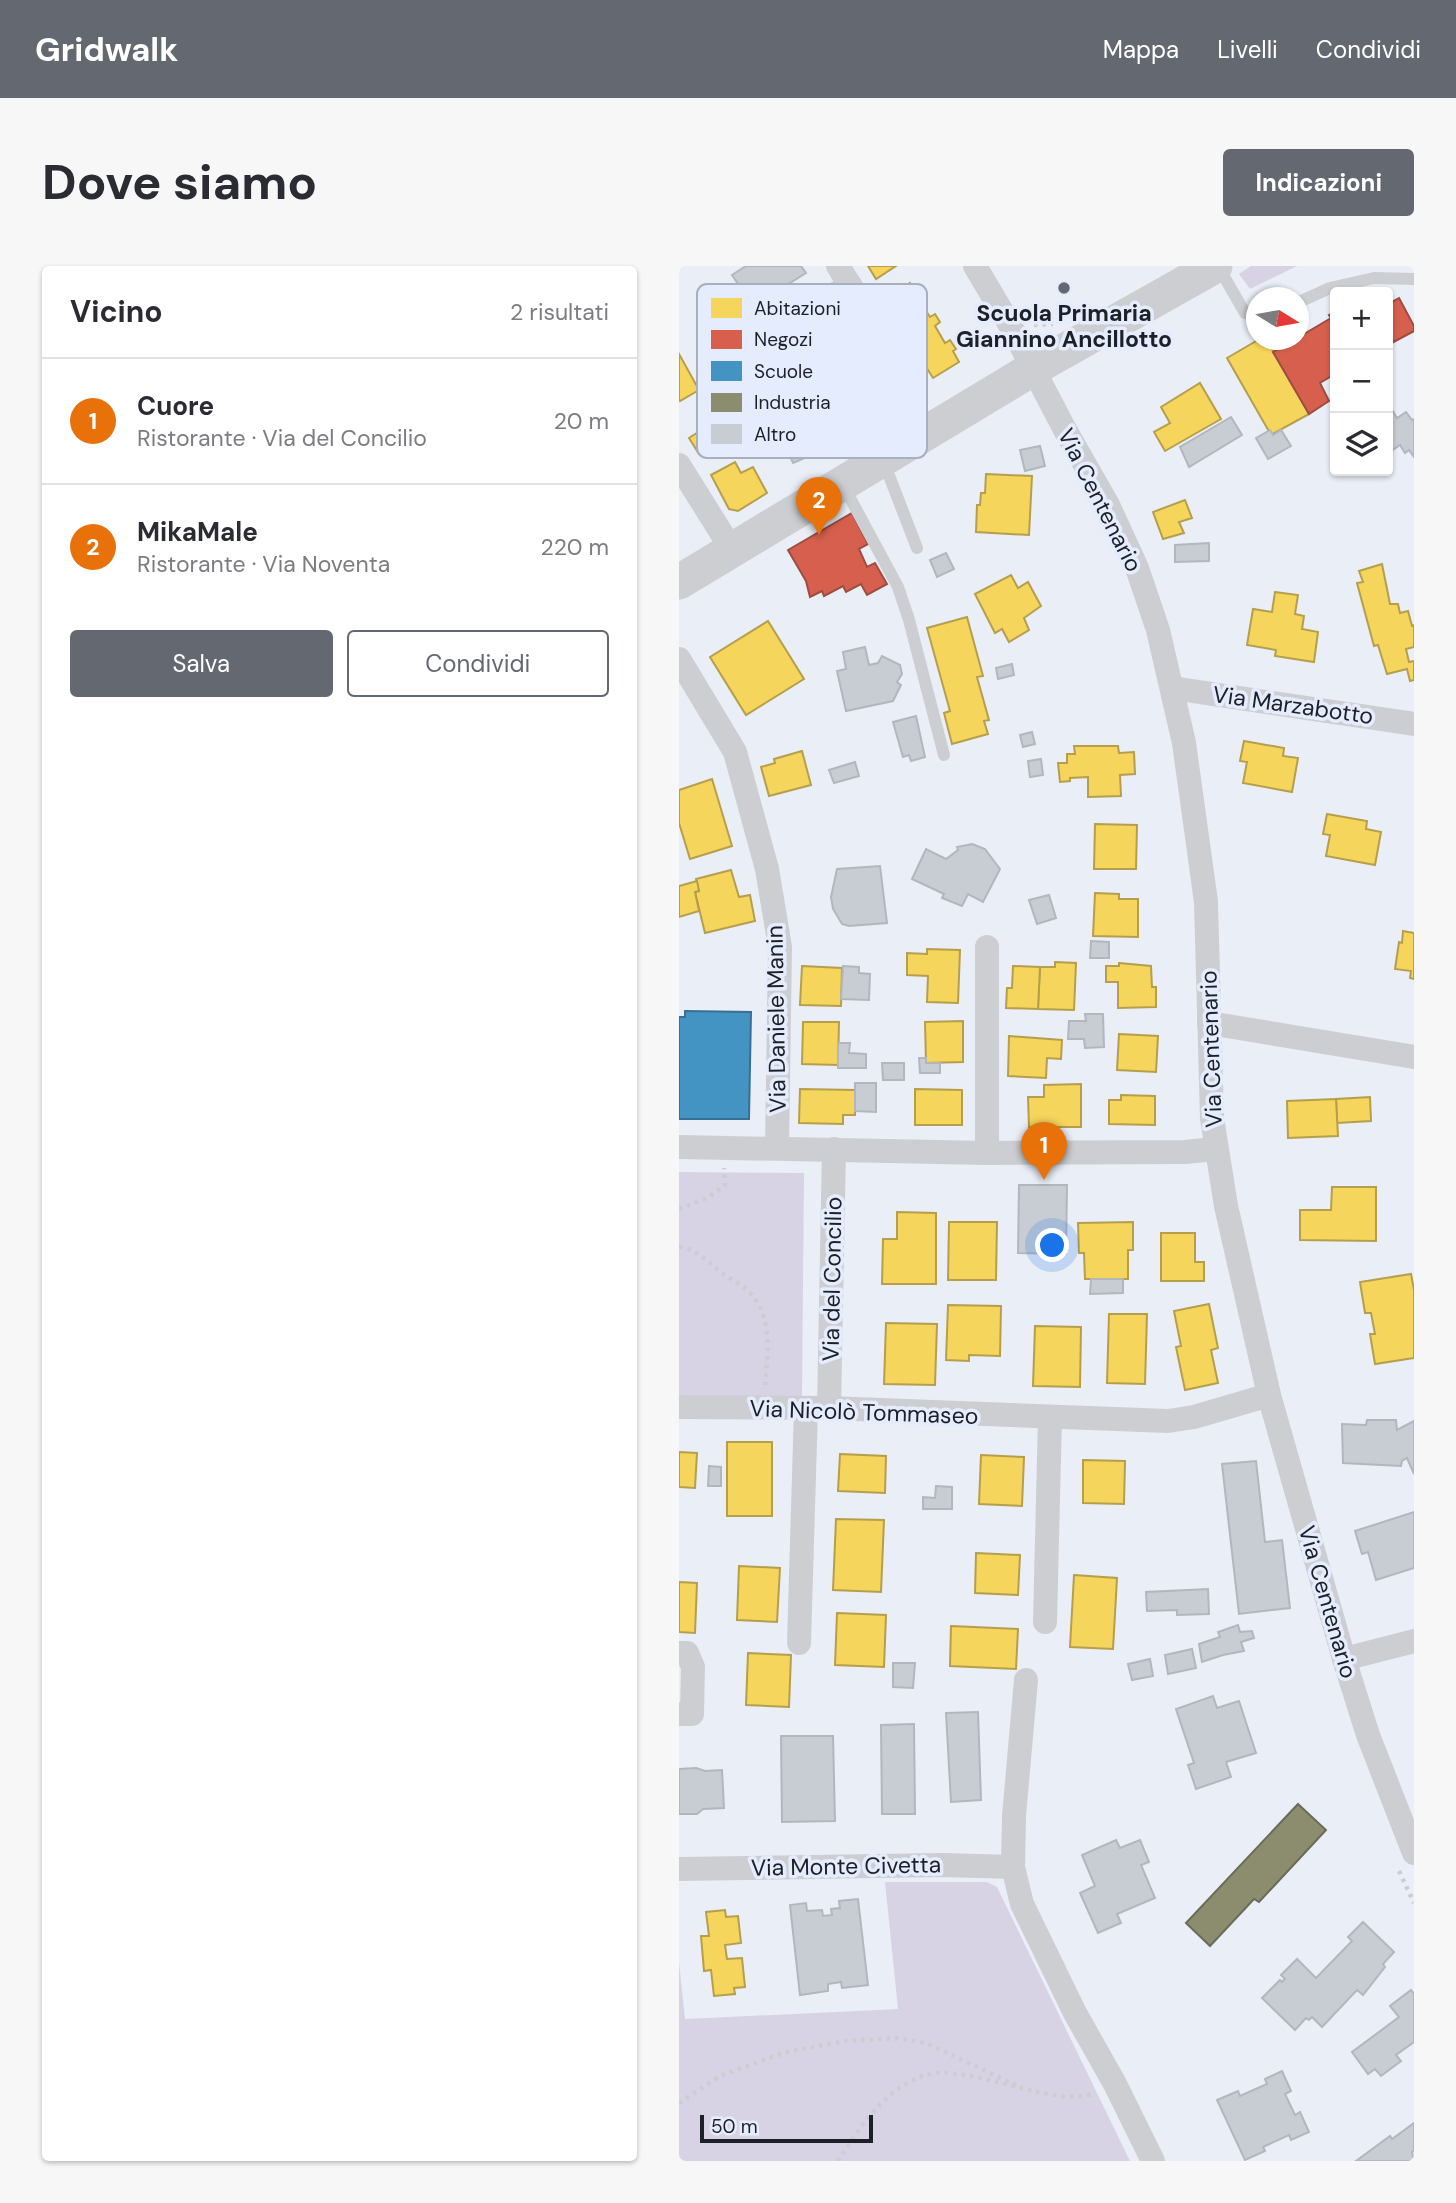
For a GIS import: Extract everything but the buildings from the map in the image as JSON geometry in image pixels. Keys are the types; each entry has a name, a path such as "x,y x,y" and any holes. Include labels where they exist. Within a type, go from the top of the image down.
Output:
{"street":[{"name":"Via Centenario","path":"975,266 1108,505 1137,568 1158,630 1186,756 1206,902 1215,1149 1226,1206 1269,1395 1344,1659 1368,1735 1414,1853"},
{"path":"927,433 1034,368 1217,266"},
{"path":"679,582 886,458"},
{"path":"679,465 732,551"},
{"name":"Via Daniele Manin","path":"679,659 735,752 767,869 780,947 777,1148"},
{"name":"Via Marzabotto","path":"1172,688 1414,724"},
{"path":"987,947 987,1153"},
{"path":"1209,1023 1414,1057"},
{"path":"679,1147 987,1153 1185,1152 1215,1149"},
{"name":"Via del Concilio","path":"799,1643 834,1149"},
{"name":"Via Nicolò Tommaseo","path":"679,1407 817,1408 1168,1421 1194,1417 1269,1395"},
{"path":"1045,1622 1050,1417"},
{"path":"1344,1659 1414,1641"},
{"path":"679,1653 687,1653 693,1667 692,1714 679,1714"},
{"path":"1026,1680 1014,1816 1013,1867 1022,1904 1075,2013 1115,2084 1153,2161"},
{"name":"Via Monte Civetta","path":"679,1869 943,1865 1013,1867"}],"lane":[{"path":"1217,266 1246,313"},
{"path":"1309,297 1330,288 1374,278 1414,279"},
{"path":"883,460 917,548"},
{"path":"843,485 898,586 944,755"}],"path":[{"path":"679,1209 709,1197 725,1185 723,1148"},
{"path":"679,1244 695,1252 723,1275 746,1289 760,1305 768,1330 764,1408"},
{"path":"679,2103 720,2076 786,2052 845,2041 900,2038 928,2044 1022,2088"},
{"path":"838,2161 862,2124 898,2089 931,2073 959,2075 1056,2096 1090,2095 1115,2084"}],"shaded area":[{"path":"1251,266 1297,266 1254,287 1249,287 1239,274"},
{"path":"679,1172 804,1173 802,1398 679,1395"},
{"path":"885,1882 987,1882 997,1887 1130,2161 679,2161 679,1962 685,2019 898,2009"}],"place":[{"name":"Scuola Primaria Giannino Ancillotto","path":"1064,288"},
{"name":"MikaMale","path":"819,535"},
{"name":"Cuore","path":"1044,1180"}]}
